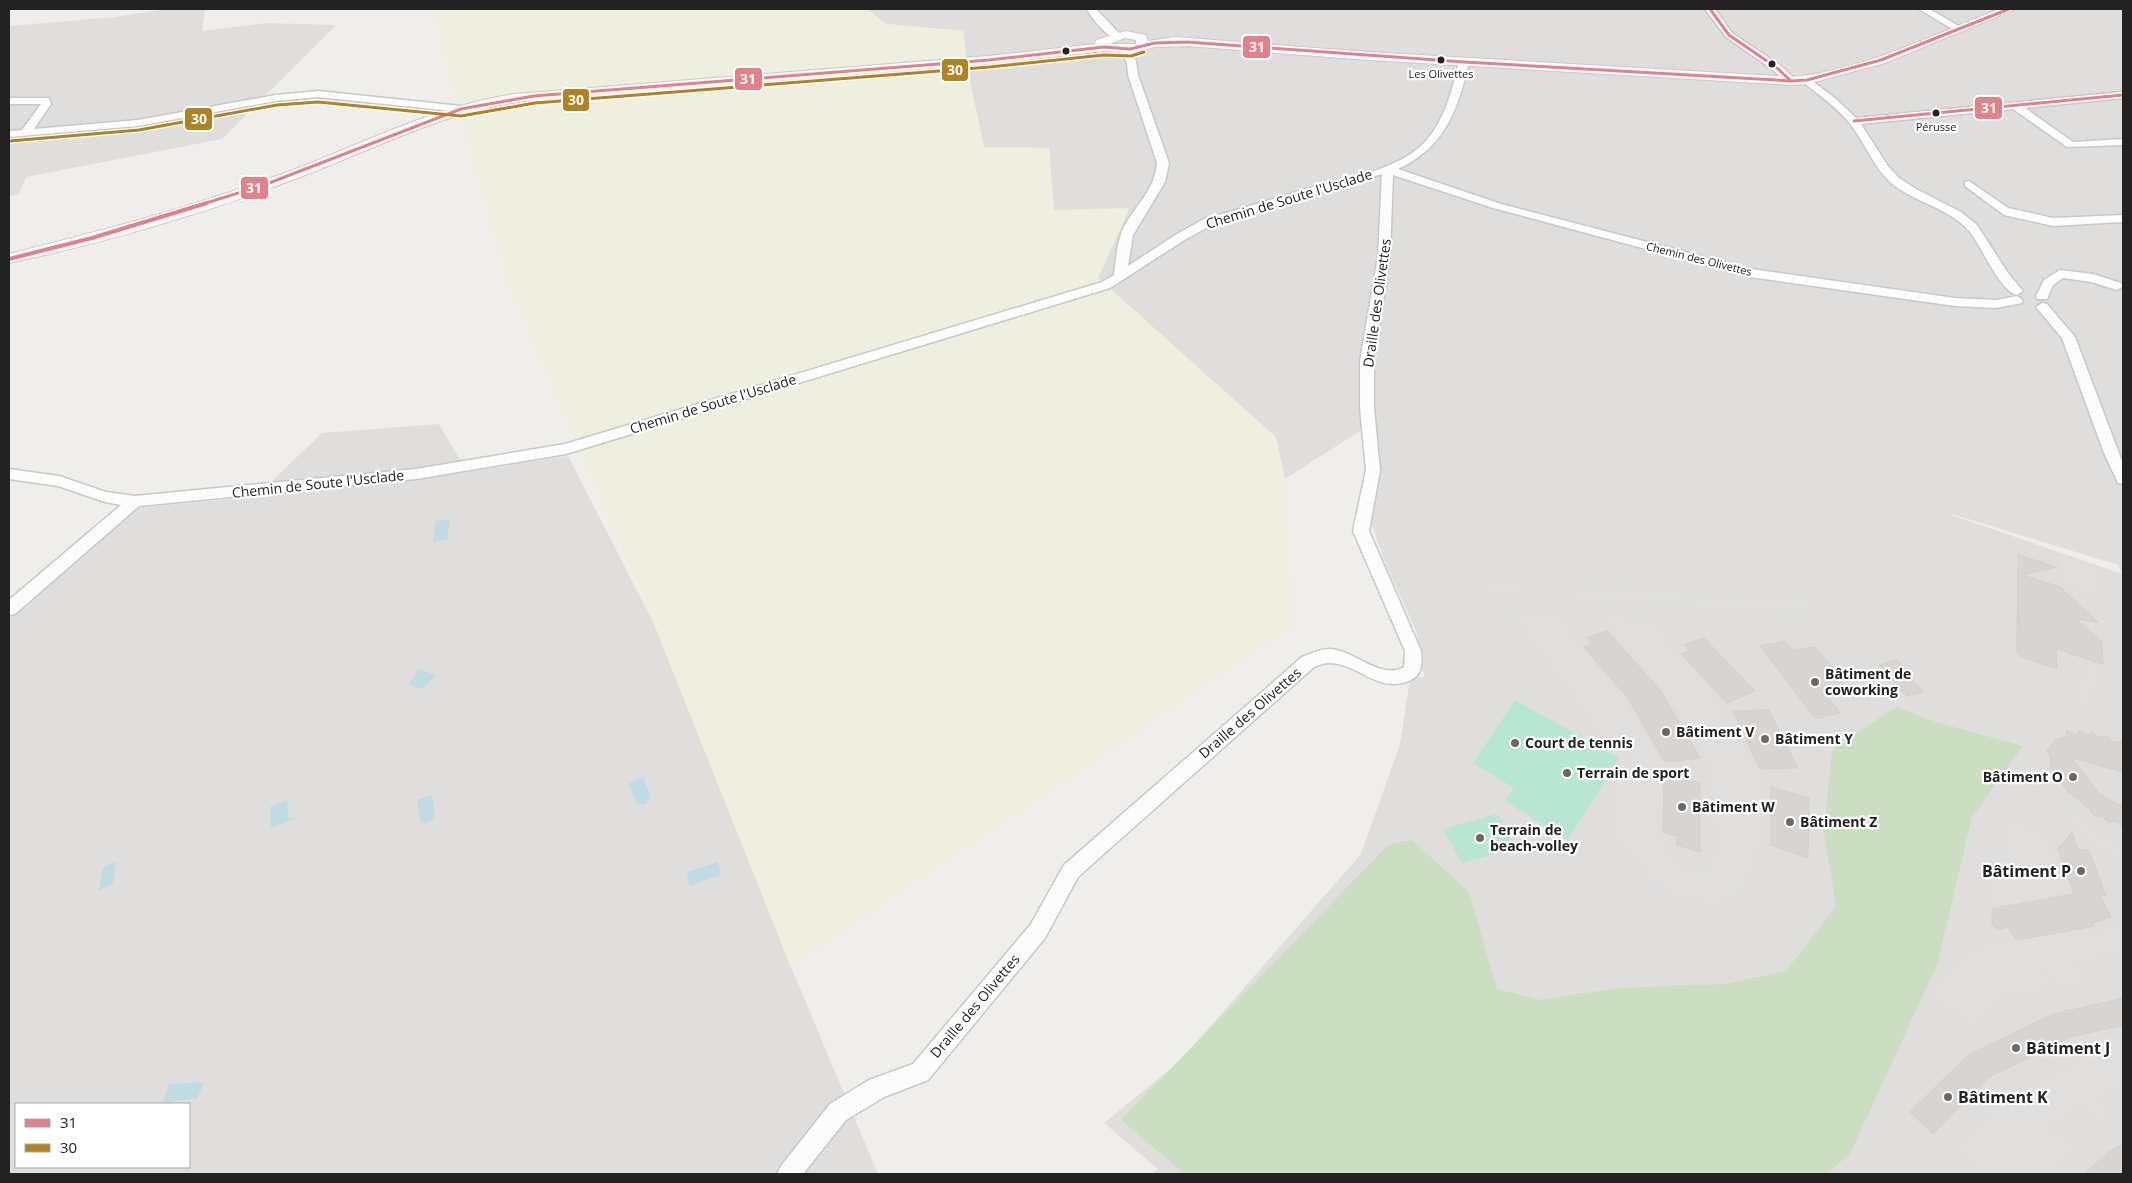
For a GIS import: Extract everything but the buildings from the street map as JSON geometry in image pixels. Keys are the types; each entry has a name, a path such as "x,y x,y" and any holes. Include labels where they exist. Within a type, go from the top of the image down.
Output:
{"street":[{"path":"1091,9 1098,18 1127,42 1134,76 1163,163 1164,177 1142,209 1128,234 1120,278"},
{"path":"1710,9 1729,35 1777,68 1792,81"},
{"path":"1924,9 1960,30"},
{"path":"9,259 92,238 264,185 461,109 534,96 989,60 1127,42 1187,42 1464,62 1792,81 1807,80 1881,60 2009,9"},
{"path":"1388,169 1420,152 1434,137 1456,99 1464,62"},
{"path":"1807,80 1854,121 1894,179 1906,189 1941,205 1965,220 1982,240 2017,296"},
{"path":"9,134 138,123 276,98 318,94 461,109"},
{"path":"1854,121 2016,107 2123,95"},
{"path":"9,101 45,100 46,104 25,133"},
{"path":"2016,107 2071,145 2123,142"},
{"name":"Chemin de Soute l'Usclade","path":"9,474 59,481 105,497 135,501 416,474 566,449 1106,285 1120,278 1185,233 1208,222 1388,169"},
{"name":"Chemin des Olivettes","path":"1388,169 1497,206 1750,273 1955,302 1996,304 2017,296 2025,290 2042,302"},
{"name":"Draille des Olivettes","path":"789,1174 838,1112 877,1088 920,1072 1038,931 1071,871 1308,662 1330,656 1394,679 1406,676 1413,670 1414,651 1361,531 1373,470 1367,408 1367,362 1384,256 1388,169"},
{"path":"1969,184 2004,212 2053,222 2123,219"},
{"path":"2117,286 2093,278 2060,274 2048,283 2042,302 2068,337 2111,453 2123,479"},
{"path":"9,609 135,501"}],"shaded area":[{"path":"166,9 205,9 202,31 267,23 336,25 222,139 26,177 19,194 9,196 9,26 115,17"},
{"path":"867,9 2123,9 2123,1174 1151,1174 1158,1169 1104,1123 1180,1061 1361,854 1400,744 1410,679 1411,677 1424,677 1417,633 1386,565 1369,517 1374,422 1285,479 1275,437 1098,278 1053,210 1049,148 984,147 968,73 963,31 886,24","holes":["1952,514 2118,565 2122,574"]},
{"path":"439,424 467,472 568,456 655,626 791,967 878,1174 9,1174 9,617 137,508 255,497 322,433"},
{"path":"2062,558 2095,565 2096,594 2063,583"},
{"path":"1489,583 1519,585 1521,595 1491,593"},
{"path":"1547,586 1816,603 1820,614 1549,596"},
{"path":"1525,613 1545,618 1556,615 1628,706 1661,763 1663,846 1676,864 1695,873 1706,871 1712,866 1716,856 1712,771 1684,719 1660,683 1602,619 1611,615 1634,622 1645,618 1705,681 1762,776 1765,848 1750,844 1751,870 1745,886 1738,895 1712,904 1679,897 1665,890 1651,878 1635,853 1620,852 1617,834 1618,782 1632,784 1633,766 1630,757 1625,748 1613,750 1515,616"},
{"path":"2089,664 2100,669 2084,708 2074,703"},
{"path":"2062,813 2082,817 2097,833 2123,853 2116,857 2106,852 2075,829"},
{"path":"2011,819 2046,839 2066,893 1988,907 1987,893 1999,873"},
{"path":"2123,925 2123,956 2095,958 2072,964 2086,981 2060,987 2048,970 2042,971 2052,987 2003,995 1975,1028 1928,990 1960,961 1983,947 2089,927 2094,933"},
{"path":"2123,1039 2123,1100 2116,1088 2098,1095 2109,1115 2095,1121 2084,1104 2052,1124 2050,1129 2073,1149 2050,1174 1989,1174 1958,1148 2007,1093 2019,1102 2048,1079 2086,1057"}],"green space":[{"path":"438,9 867,9 886,24 963,31 968,73 984,147 1049,148 1054,210 1130,208 1098,278 1276,437 1285,479 1293,627 791,967 655,626 507,280 437,27"},
{"name":"Terrain de sport","path":"1515,700 1619,758 1568,840 1505,801 1514,788 1473,763"},
{"path":"1896,707 1939,723 2023,746 1972,817 1937,965 1850,1154 1826,1174 1185,1174 1121,1120 1388,845 1412,840 1469,892 1497,989 1541,1000 1617,988 1727,984 1786,971 1836,906 1824,832 1832,750"},
{"name":"Terrain de beach-volley","path":"1497,814 1517,848 1462,863 1443,829"}],"water":[{"path":"450,519 447,540 433,542 436,521"},
{"path":"418,669 436,675 422,689 408,685"},
{"path":"643,777 651,798 645,804 636,804 629,783"},
{"path":"432,795 435,817 429,822 421,823 417,800"},
{"path":"287,800 289,819 295,817 295,819 271,828 270,807"},
{"path":"116,862 113,883 99,891 103,867"},
{"path":"718,862 721,875 689,886 687,872"},
{"path":"204,1082 197,1099 162,1103 169,1084"}],"transit line":[{"name":"31","path":"1710,9 1729,35 1777,68 1791,81"},
{"name":"31","path":"9,259 92,238 264,185 461,109 534,96 989,60 1104,47 1130,49 1155,43 1187,42 1464,62 1791,81 1807,80 1881,60 2009,9"},
{"name":"30","path":"10,141 139,130 277,105 318,102 461,116 535,103 990,67 1104,55 1131,56 1144,52"},
{"name":"31","path":"1854,121 2123,95"}],"place":[{"name":"Les Olivettes","path":"1441,60"},
{"name":"Pérusse","path":"1936,113"},
{"name":"Bâtiment de coworking","path":"1815,682"},
{"name":"Bâtiment V","path":"1666,732"},
{"name":"Bâtiment Y","path":"1765,739"},
{"name":"Court de tennis","path":"1515,743"},
{"name":"Terrain de sport","path":"1567,773"},
{"name":"Bâtiment O","path":"2073,777"},
{"name":"Bâtiment W","path":"1682,807"},
{"name":"Bâtiment Z","path":"1790,822"},
{"name":"Terrain de beach-volley","path":"1480,838"},
{"name":"Bâtiment P","path":"2081,871"},
{"name":"Bâtiment J","path":"2016,1048"},
{"name":"Bâtiment K","path":"1948,1097"}]}
